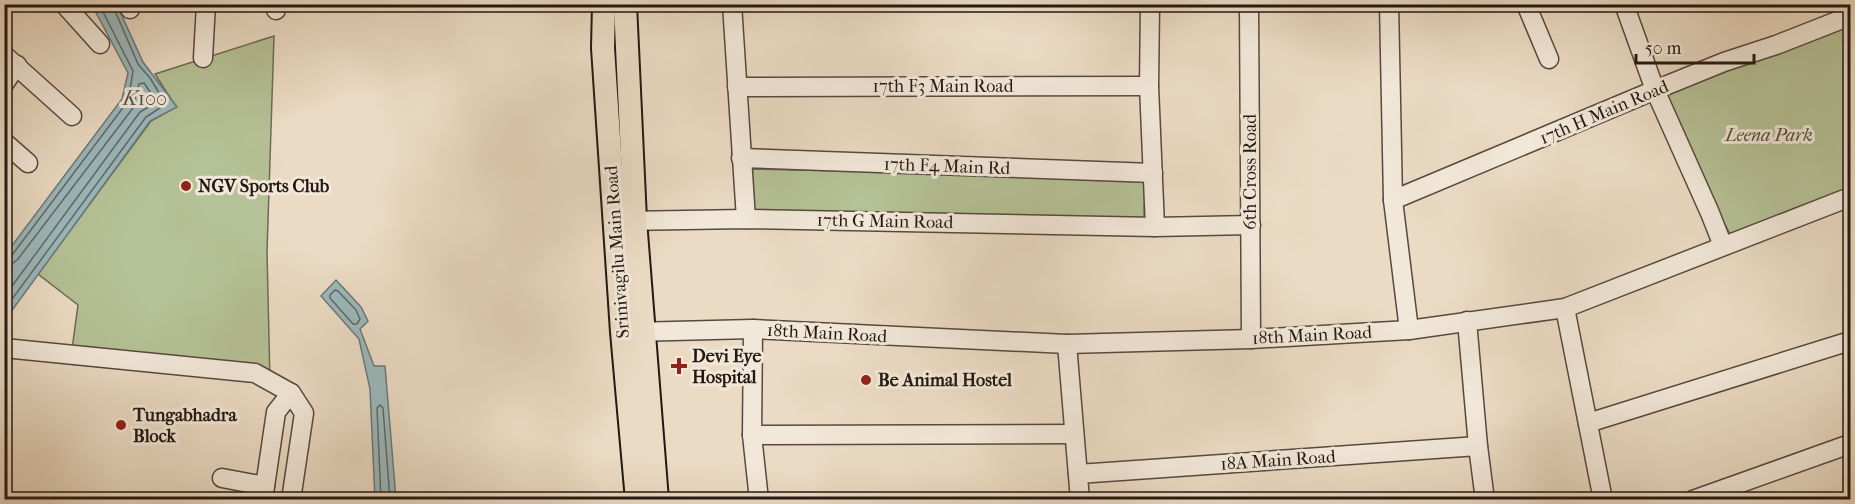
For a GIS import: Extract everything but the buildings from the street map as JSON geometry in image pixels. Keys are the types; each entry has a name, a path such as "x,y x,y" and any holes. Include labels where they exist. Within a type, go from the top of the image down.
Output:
{"main road":[{"name":"Srinivagilu Main Road","path":"603,4 603,48 626,221"},
{"name":"Srinivagilu Main Road","path":"625,4 626,221 637,500"},
{"name":"Srinivagilu Main Road","path":"632,332 657,500"}],"street":[{"path":"64,4 100,44"},
{"path":"203,58 206,4"},
{"path":"732,4 746,219"},
{"path":"1150,4 1149,86 1155,227"},
{"name":"6th Cross Road","path":"1249,4 1251,339"},
{"path":"1389,4 1393,200 1409,330"},
{"path":"1526,4 1549,59"},
{"path":"1624,4 1655,90 1723,246"},
{"name":"17th H Main Road","path":"1393,200 1724,62 1851,16"},
{"path":"4,84 11,60 72,116"},
{"name":"17th F3 Main Road","path":"737,87 1149,86"},
{"path":"4,142 28,163"},
{"name":"17th F4 Main Rd","path":"741,158 1153,173"},
{"name":"18th Main Road","path":"632,332 753,329 1067,344 1251,339 1409,330 1565,308 1723,246 1849,201"},
{"name":"17th G Main Road","path":"626,221 746,219 1155,227 1251,225"},
{"path":"1565,308 1603,500"},
{"path":"1467,321 1485,500"},
{"name":"18th Main Road","path":"753,329 752,435 759,500"},
{"path":"1588,423 1851,341"},
{"path":"1067,344 1080,500"},
{"path":"4,348 255,373 291,393 304,413 291,500"},
{"path":"222,478 264,493 276,412 291,393"},
{"path":"752,435 1074,434"},
{"path":"1693,500 1851,444"},
{"name":"18A Main Road","path":"1078,474 1478,446"}],"green space":[{"name":"Leena Park","path":"1850,19 1850,190 1731,236 1655,90"},
{"name":"NGV Sports Club","path":"274,36 267,252 270,382 70,364 78,305 38,274 151,121 176,107 155,74"},
{"path":"751,169 1145,177 1144,219 751,211"}],"water":[{"name":"K100","path":"92,5 117,5 143,62 177,107 150,121 5,320 5,255 122,99 128,73"},
{"path":"336,280 361,307 368,321 360,329 374,366 385,366 396,499 375,499 370,389 359,339 321,296"}],"place":[{"name":"NGV Sports Club","path":"186,186"},
{"name":"Devi Eye Hospital","path":"679,366"},
{"name":"Be Animal Hostel","path":"866,380"},
{"name":"Tungabhadra Block","path":"121,425"}]}
